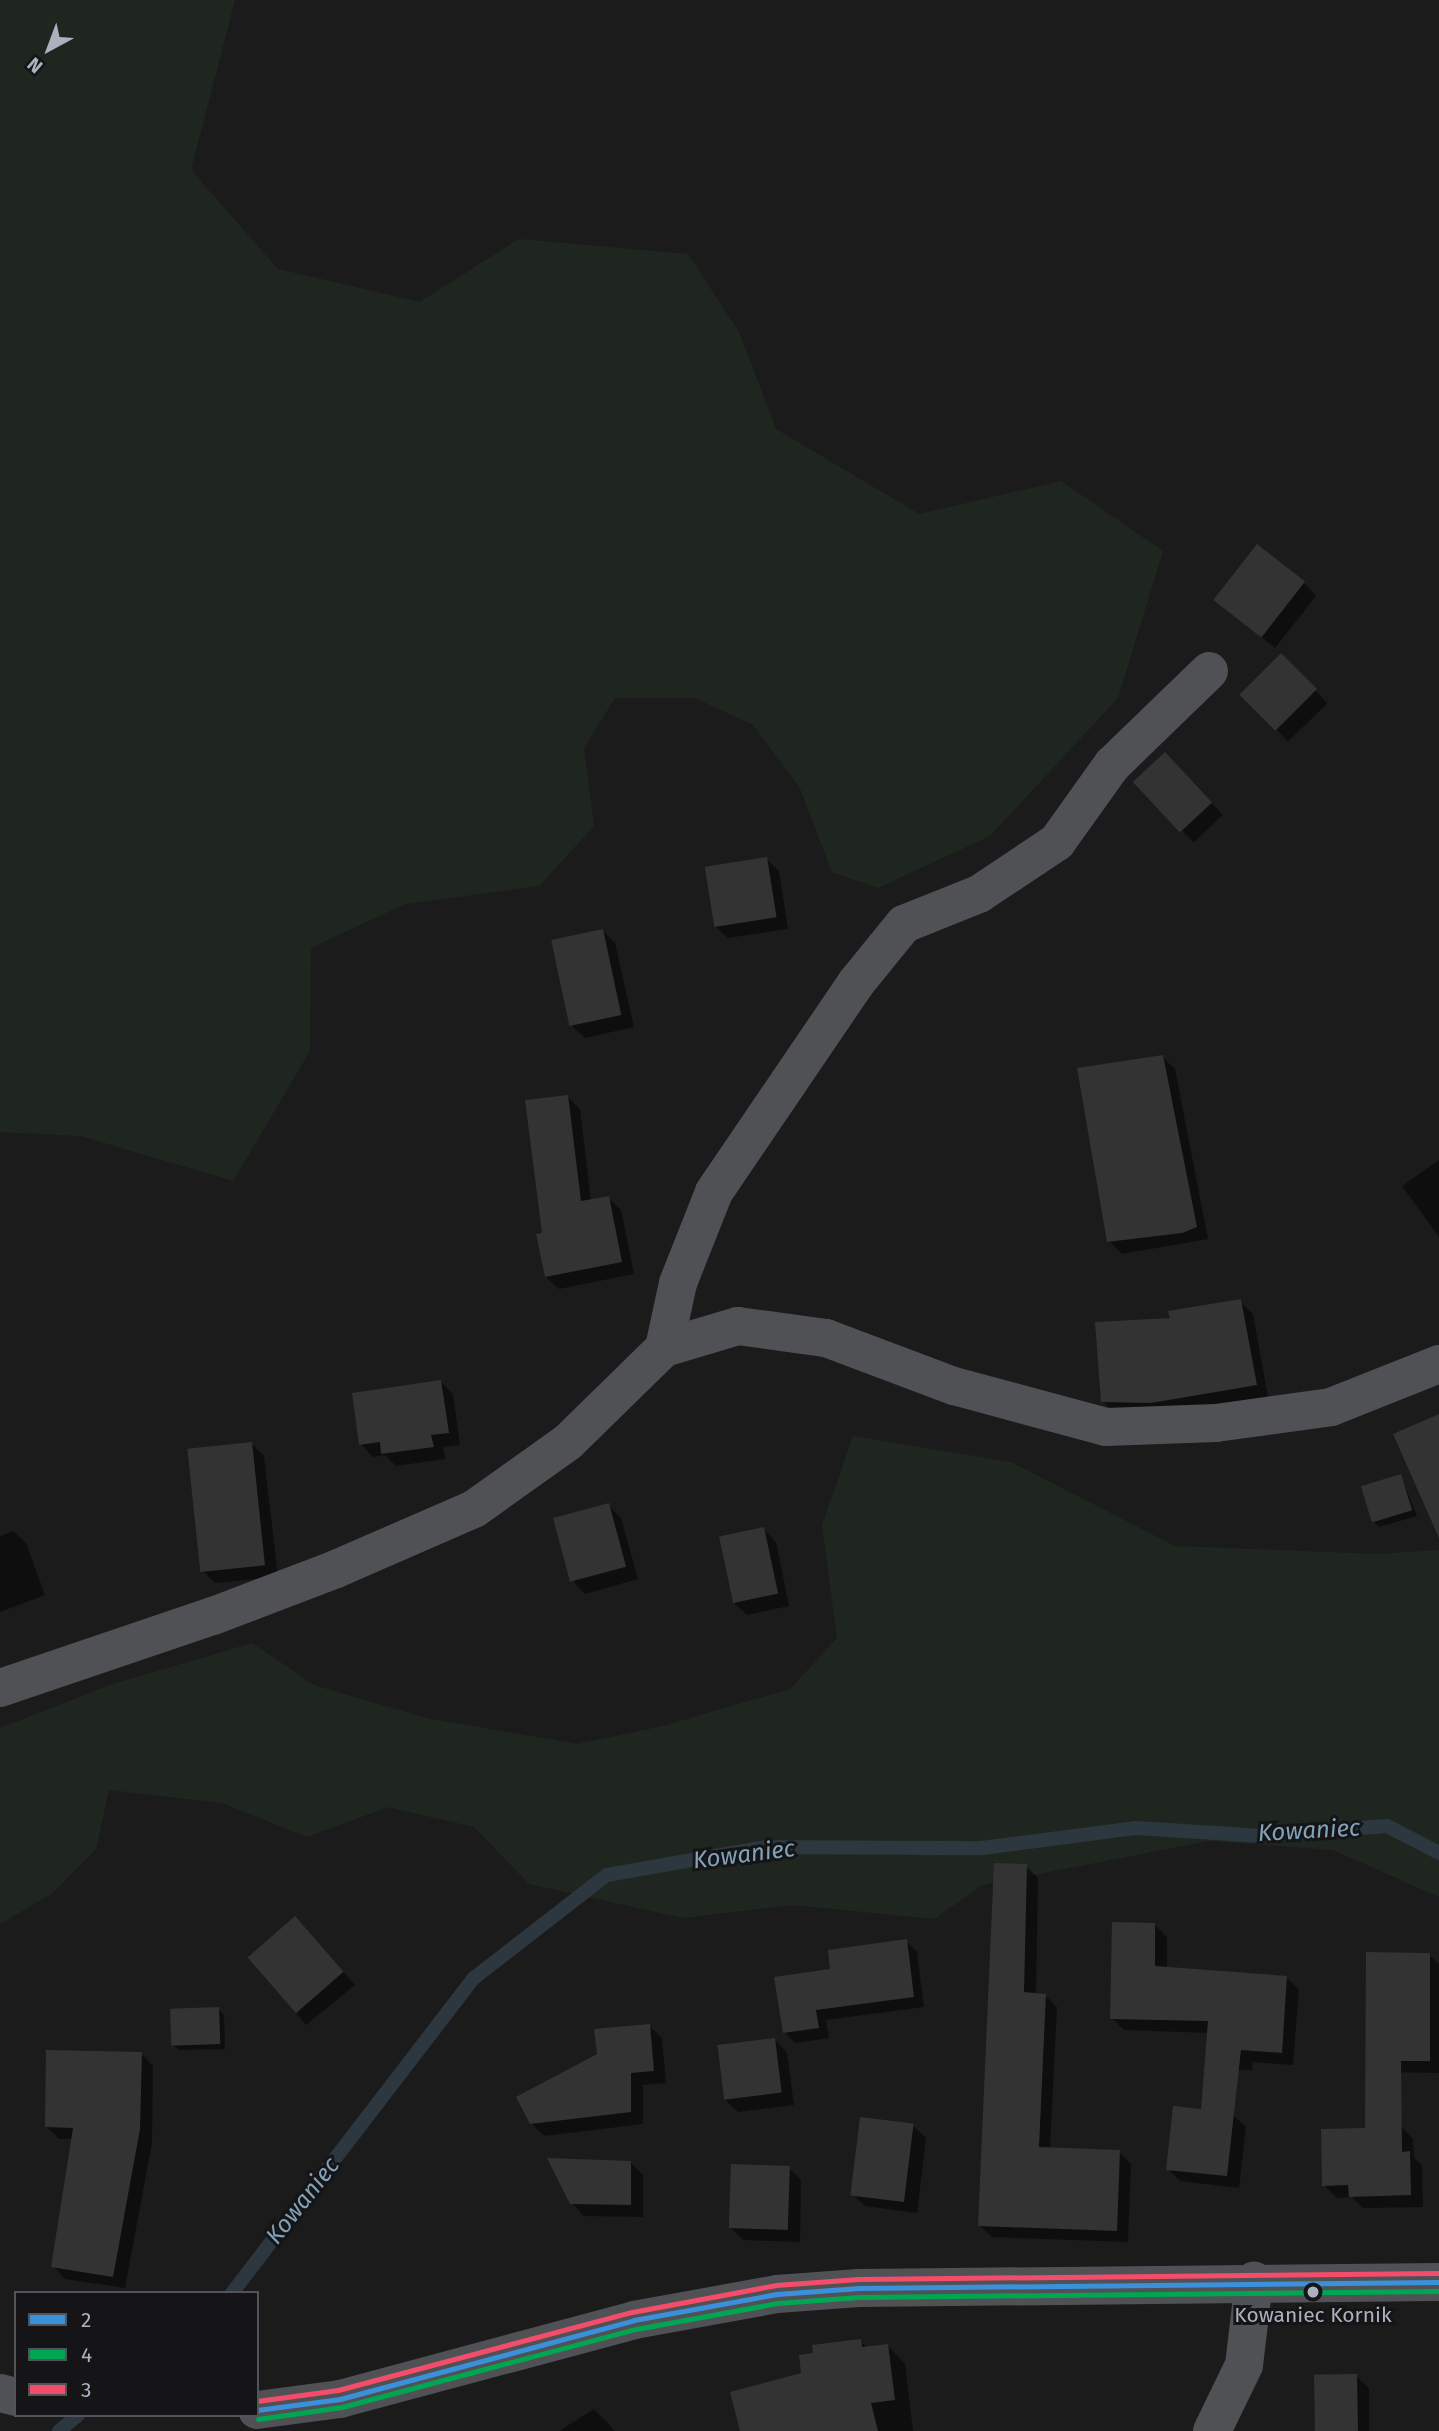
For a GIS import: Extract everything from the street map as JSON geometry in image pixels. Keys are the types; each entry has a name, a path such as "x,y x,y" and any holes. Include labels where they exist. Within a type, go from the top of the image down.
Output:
{"street":[{"path":"664,1348 678,1283 714,1192 856,983 904,924 979,894 1056,842 1112,765 1209,671"},
{"path":"0,1688 213,1616 474,1509 568,1442 664,1348 738,1326 826,1338 954,1386 1106,1427 1216,1423 1331,1407 1439,1364"},
{"path":"1212,2431 1244,2365 1254,2281"},
{"path":"259,2410 340,2399 634,2320 777,2294 859,2288 1254,2281 1439,2282"}],"shaded area":[{"path":"0,0 235,0 191,170 278,269 420,302 519,239 688,254 739,332 776,429 919,514 1061,481 1163,551 1118,698 990,836 878,888 832,872 799,786 753,725 695,698 615,698 584,748 594,826 539,886 405,904 311,948 310,1051 233,1181 81,1136 0,1132"},
{"path":"853,1436 1011,1462 1175,1546 1377,1554 1439,1550 1439,1897 1333,1850 1208,1841 982,1885 934,1919 792,1905 683,1918 529,1884 474,1827 388,1807 307,1837 222,1803 109,1790 96,1849 53,1893 0,1924 0,1728 110,1685 252,1643 314,1685 426,1718 577,1744 663,1726 790,1689 837,1638 822,1525"}],"building":[{"path":"1257,544 1305,582 1261,638 1213,600"},
{"path":"1281,653 1317,689 1275,731 1239,695"},
{"path":"1165,752 1212,802 1180,832 1133,782"},
{"path":"767,857 777,917 714,927 705,867"},
{"path":"603,929 621,1015 569,1026 551,940"},
{"path":"1163,1055 1197,1227 1182,1233 1107,1242 1077,1068"},
{"path":"568,1095 581,1201 609,1196 622,1262 545,1277 536,1234 542,1233 525,1100"},
{"path":"1241,1299 1257,1385 1151,1403 1101,1402 1095,1322 1170,1318 1168,1311"},
{"path":"441,1380 449,1433 431,1435 434,1447 381,1454 380,1442 359,1445 352,1393"},
{"path":"1439,1414 1439,1538 1393,1434"},
{"path":"252,1442 265,1565 200,1572 187,1449"},
{"path":"1401,1474 1412,1510 1372,1523 1361,1486"},
{"path":"609,1503 626,1567 570,1582 553,1518"},
{"path":"764,1527 778,1594 733,1603 719,1537"},
{"path":"994,1863 1027,1864 1024,1992 1046,1994 1039,2147 1120,2150 1117,2231 978,2226"},
{"path":"295,1916 344,1972 296,2013 247,1957"},
{"path":"1112,1922 1155,1923 1155,1966 1287,1976 1282,2053 1241,2050 1227,2176 1166,2170 1173,2106 1201,2109 1208,2021 1110,2019"},
{"path":"907,1939 914,1997 816,2010 819,2028 783,2033 774,1977 830,1969 828,1950"},
{"path":"1366,1952 1430,1953 1430,2061 1401,2061 1402,2152 1410,2151 1411,2195 1349,2197 1348,2185 1322,2186 1321,2129 1365,2128"},
{"path":"219,2007 220,2044 171,2046 170,2009"},
{"path":"650,2024 654,2071 631,2073 631,2112 530,2124 516,2097 597,2054 594,2029"},
{"path":"775,2038 782,2093 724,2100 717,2045"},
{"path":"46,2050 142,2052 140,2129 113,2277 51,2267 73,2128 45,2127"},
{"path":"860,2117 914,2124 904,2202 850,2195"},
{"path":"547,2158 631,2161 631,2205 570,2204"},
{"path":"731,2164 790,2166 788,2230 729,2228"},
{"path":"861,2339 862,2347 888,2344 895,2400 871,2403 878,2431 740,2431 730,2392 801,2373 799,2355 813,2353 812,2345"},
{"path":"1357,2374 1358,2431 1315,2431 1314,2375"}],"waterway":[{"name":"Kowaniec","path":"234,2291 474,1978 607,1875 766,1847 982,1848 1137,1828 1262,1836 1387,1826 1439,1853"},
{"name":"Kowaniec","path":"59,2431 76,2417"}],"transit line":[{"name":"3","path":"259,2401 338,2390 632,2312 776,2285 859,2279 1439,2273"},
{"name":"2","path":"259,2410 340,2399 634,2320 777,2294 859,2288 1439,2282"},
{"name":"4","path":"258,2419 342,2407 636,2329 778,2303 859,2297 1439,2291"}],"place":[{"name":"Kowaniec Kornik","path":"1313,2292"}]}
